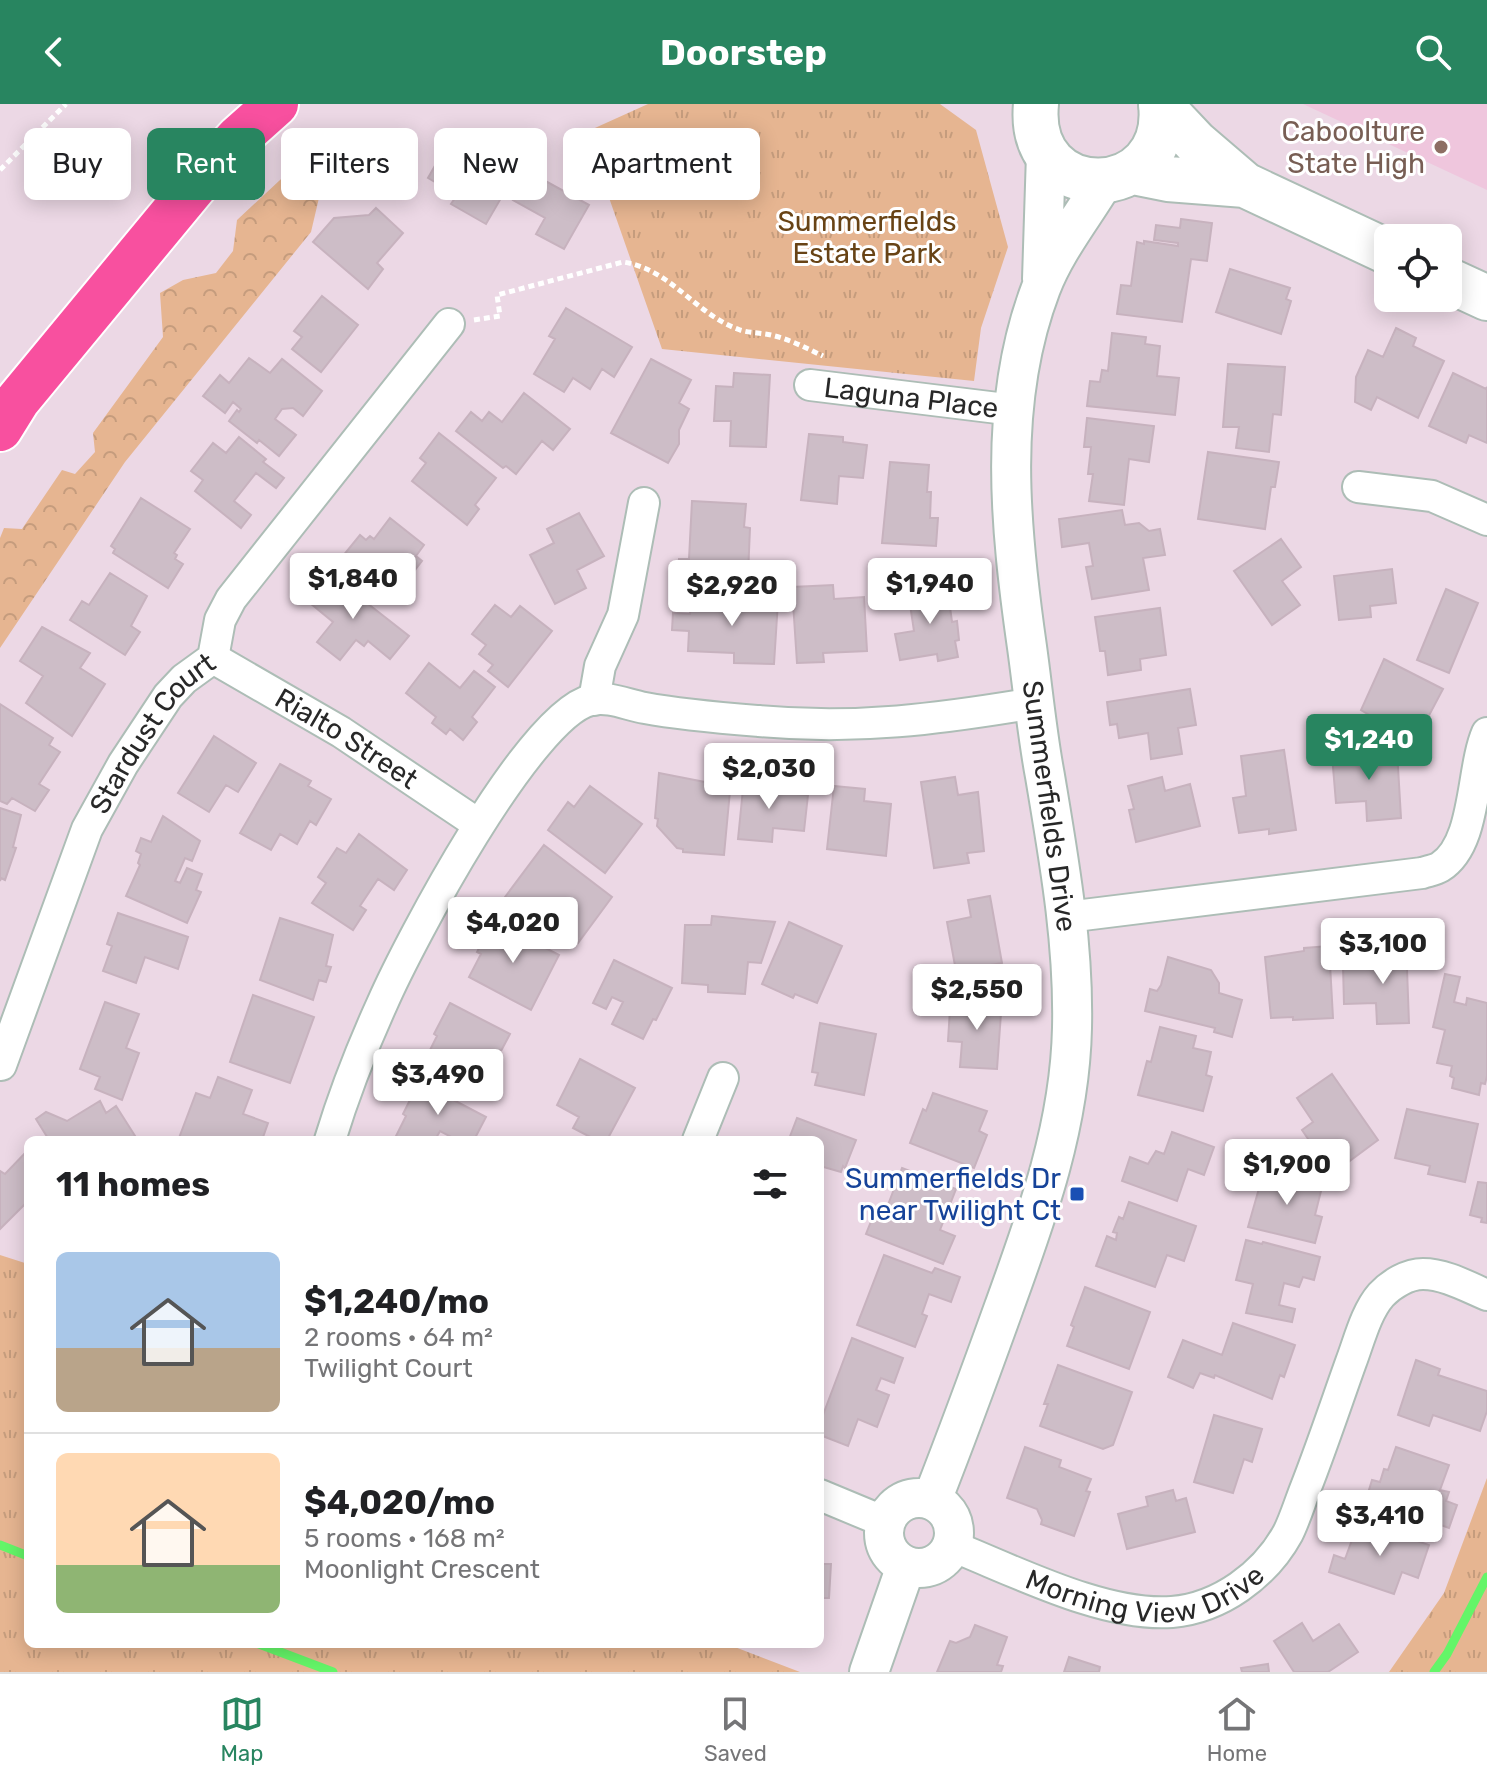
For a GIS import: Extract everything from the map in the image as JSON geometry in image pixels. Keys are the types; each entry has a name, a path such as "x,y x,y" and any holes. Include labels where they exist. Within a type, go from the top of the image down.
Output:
{"main road":[{"path":"0,429 18,400 204,175 238,138 276,104"},
{"path":"1118,176 1154,149 1160,135 1161,105"},
{"path":"1161,105 1196,143 1245,185 1374,245"},
{"path":"1035,120 1057,167 1087,181 1118,176 1245,185"},
{"path":"1462,286 1487,298"}],"street":[{"name":"Summerfields Drive","path":"1035,120 1042,286"},
{"name":"Summerfields Drive","path":"932,1500 1040,1209 1067,1091 1072,1031 1072,973 1067,917 1014,554 1011,430 1022,357 1042,286 1072,230 1118,176"},
{"name":"Stardust Court","path":"1,1065 87,829 123,764 168,696 184,679 213,658 220,620 231,599 449,324"},
{"name":"Laguna Place","path":"810,385 1014,410"},
{"path":"1358,487 1432,496 1487,520"},
{"path":"594,700 600,666 623,615 644,503"},
{"name":"Rialto Street","path":"213,658 341,732 478,824"},
{"path":"332,1136 382,1003 478,824 559,719 573,707 608,699 642,708 762,722 855,726 943,719 1035,703"},
{"path":"1067,917 1422,873 1441,866 1459,846 1487,733"},
{"path":"700,1136 723,1078"},
{"name":"Morning View Drive","path":"952,1546 1090,1600 1131,1610 1173,1612 1208,1604 1242,1586 1270,1559 1288,1532 1372,1309 1381,1295 1401,1280 1423,1274 1451,1280 1487,1295"},
{"path":"824,1497 885,1522"},
{"path":"910,1499 932,1500 949,1514 955,1535 952,1546 938,1563 917,1569 906,1566 890,1553 885,1543 885,1522 899,1504 910,1499"},
{"path":"869,1672 906,1566"}],"path":[{"path":"0,170 66,104"},
{"path":"449,324 500,316 497,295 623,262 660,274 709,313 740,330 773,335 834,361"}],"shaded area":[{"name":"Caboolture State High","path":"1303,104 1487,104 1487,190"}],"green space":[{"name":"Summerfields Estate Park","path":"648,104 940,104 976,130 1008,247 981,328 974,381 662,349 610,200 760,200 760,128 595,128"},
{"path":"281,179 281,200 318,200 311,232 125,462 0,648 0,538 4,528 22,529 62,470 75,474 95,452 93,433 163,337 160,293 183,280 216,273 233,251 237,220 259,200 265,200 265,194"},
{"path":"0,1255 24,1263 24,1648 737,1648 800,1672 0,1672"},
{"path":"1487,1478 1487,1672 1389,1672 1444,1593"}],"building":[{"path":"434,167 434,182 428,178"},
{"path":"547,182 563,191 563,200 580,200 589,205 564,249 536,234 545,218 513,200 547,200"},
{"path":"454,200 500,200 486,224 451,204"},
{"path":"376,208 403,233 377,263 383,269 368,289 313,242 334,218 369,215"},
{"path":"1181,219 1212,223 1207,261 1191,259 1182,322 1117,314 1121,285 1131,286 1137,242 1178,246 1178,243 1154,240 1156,225 1180,228"},
{"path":"1230,269 1290,288 1286,299 1291,301 1281,334 1216,312"},
{"path":"322,296 358,325 321,372 292,349 302,337 294,331"},
{"path":"566,308 632,347 614,377 602,369 590,389 573,378 564,392 534,374 555,339 549,336"},
{"path":"1396,328 1416,338 1413,346 1444,361 1418,418 1377,397 1371,410 1355,402 1356,377 1368,350 1383,357"},
{"path":"1112,333 1146,337 1145,344 1160,346 1157,376 1179,378 1175,415 1087,406 1090,381 1100,382 1102,370 1108,371"},
{"path":"249,358 270,373 282,359 322,391 303,416 293,408 282,409 275,419 296,435 279,456 229,421 241,409 233,402 225,413 203,396 220,375 229,383"},
{"path":"651,359 691,380 679,403 689,409 679,430 679,444 668,463 611,433"},
{"path":"1228,364 1285,367 1281,415 1273,414 1269,452 1236,448 1239,427 1223,427"},
{"path":"734,373 770,375 766,447 730,446 731,421 714,421 716,386 733,387"},
{"path":"1453,373 1487,387 1487,443 1469,435 1466,443 1429,426"},
{"path":"524,393 570,429 553,450 542,441 516,474 506,466 503,468 456,431 471,412 482,421 489,412 502,422"},
{"path":"1087,418 1154,426 1149,462 1129,459 1124,505 1089,501 1093,474 1088,474 1091,447 1084,447"},
{"path":"439,433 496,478 475,505 479,509 467,525 412,481 426,463 420,458"},
{"path":"809,434 843,437 843,442 867,445 863,478 839,476 837,504 801,500"},
{"path":"239,437 284,478 276,488 256,473 234,501 251,515 241,528 195,491 203,480 191,471 213,443 226,453"},
{"path":"1208,452 1279,462 1275,487 1271,487 1265,529 1198,519"},
{"path":"890,462 929,465 927,492 931,492 930,518 938,518 936,546 882,543"},
{"path":"141,498 190,529 174,553 177,555 175,559 183,564 168,588 113,553 115,549 111,546"},
{"path":"692,501 746,504 744,527 750,528 748,575 705,573 705,585 678,584 679,559 689,559"},
{"path":"1122,510 1125,525 1139,523 1149,531 1160,529 1165,555 1143,558 1149,590 1092,599 1086,567 1093,566 1089,543 1062,547 1059,519"},
{"path":"579,513 604,556 577,570 586,588 555,604 530,555 554,543 547,529"},
{"path":"390,518 424,545 416,556 422,561 394,597 342,557 360,535 366,540 370,536 374,539"},
{"path":"1281,539 1301,567 1282,581 1300,605 1272,625 1234,571"},
{"path":"1392,569 1396,603 1370,606 1371,617 1339,620 1334,576"},
{"path":"326,571 409,636 390,659 368,641 364,646 356,640 340,660 317,642 333,622 310,603 318,592 313,588"},
{"path":"110,573 147,596 131,626 140,632 125,655 70,620 82,601 89,605"},
{"path":"833,585 834,599 864,597 867,651 823,653 824,662 797,663 792,587"},
{"path":"947,585 952,622 957,621 959,640 955,641 958,657 938,661 937,654 900,660 895,634 914,631 908,591"},
{"path":"1446,589 1478,603 1449,673 1417,660"},
{"path":"692,596 778,601 774,664 734,663 734,653 688,651 689,631 672,630 673,613 690,614"},
{"path":"495,605 511,617 520,606 552,631 508,687 488,671 493,665 479,654 486,645 472,634"},
{"path":"1160,608 1166,655 1140,659 1141,670 1108,675 1105,651 1100,651 1095,617"},
{"path":"42,627 90,653 80,668 105,684 72,736 26,703 43,676 20,661"},
{"path":"1384,659 1443,689 1412,740 1361,710"},
{"path":"429,663 460,688 474,671 495,687 472,717 477,722 463,740 450,729 446,734 432,723 436,717 406,693"},
{"path":"1190,689 1196,725 1178,728 1182,754 1151,759 1148,733 1119,738 1117,724 1110,725 1107,702"},
{"path":"0,704 53,738 49,745 60,752 39,784 49,790 35,811 12,798 7,804 0,801"},
{"path":"214,736 256,763 238,792 226,785 209,812 178,793"},
{"path":"1284,750 1296,830 1269,834 1269,829 1239,833 1233,798 1246,796 1241,756"},
{"path":"1397,750 1401,818 1367,821 1366,801 1336,803 1332,755"},
{"path":"280,764 311,781 308,786 331,799 316,825 310,821 297,844 280,834 271,850 240,833"},
{"path":"659,773 705,782 706,776 731,780 724,855 683,852 657,826"},
{"path":"955,777 958,795 978,792 984,851 967,853 969,863 934,868 921,782"},
{"path":"1162,777 1165,791 1190,784 1200,826 1136,842 1129,810 1134,809 1128,786"},
{"path":"744,779 776,782 775,792 808,795 804,831 773,828 772,842 738,839"},
{"path":"590,786 642,824 605,873 548,830 568,802 574,807"},
{"path":"834,786 865,789 864,801 891,804 886,856 827,849"},
{"path":"0,808 21,815 13,847 16,848 5,880 1,878 0,881"},
{"path":"163,816 200,841 192,861 185,858 175,881 180,883 187,868 202,874 196,890 201,892 187,923 126,896 140,865 141,854 136,851 141,838 151,842"},
{"path":"359,834 407,870 394,890 378,879 360,906 366,910 353,930 312,903 326,883 318,877 337,848 346,853"},
{"path":"544,845 612,897 578,943 562,931 558,937 505,897"},
{"path":"990,896 1002,963 956,971 947,922 971,917 968,900"},
{"path":"118,913 188,937 178,969 145,957 136,983 103,971 112,946 107,944"},
{"path":"712,916 775,922 761,963 748,962 745,994 708,992 708,985 682,983 685,925 711,925"},
{"path":"280,918 333,935 326,966 331,967 326,982 319,980 313,1000 260,980"},
{"path":"493,921 559,955 531,1010 469,977 481,954 477,952"},
{"path":"789,922 842,946 817,1003 795,994 793,998 762,984"},
{"path":"1421,941 1422,968 1407,969 1409,1023 1377,1024 1376,1003 1344,1004 1343,966 1407,963 1406,942"},
{"path":"1329,946 1333,1018 1271,1018 1265,957"},
{"path":"1168,957 1211,970 1219,983 1219,993 1242,1000 1232,1037 1214,1032 1215,1028 1145,1011 1150,989 1157,991 1161,985"},
{"path":"614,960 672,988 643,1039 612,1024 623,1002 612,997 606,1009 593,1003"},
{"path":"1445,974 1460,977 1454,1002 1466,1005 1467,998 1487,1003 1487,1076 1485,1084 1481,1083 1479,1095 1452,1088 1452,1066 1437,1063 1445,1030 1433,1027"},
{"path":"253,995 314,1017 290,1083 230,1062"},
{"path":"964,997 1002,999 997,1069 960,1067 962,1042 948,1041 950,1009 963,1010"},
{"path":"105,1002 139,1014 126,1048 139,1053 122,1100 95,1089 100,1077 80,1069"},
{"path":"450,1003 510,1034 493,1066 489,1064 483,1076 462,1065 451,1087 429,1076 436,1063 426,1058"},
{"path":"820,1023 876,1034 864,1095 815,1085 818,1073 812,1072"},
{"path":"1160,1027 1196,1036 1193,1048 1211,1052 1206,1075 1212,1077 1203,1111 1138,1095"},
{"path":"580,1059 635,1088 609,1136 588,1136 573,1128 579,1117 557,1105"},
{"path":"1332,1074 1378,1140 1332,1174 1302,1130 1313,1122 1297,1098"},
{"path":"218,1077 252,1090 243,1114 268,1123 263,1136 180,1136 196,1093 210,1098"},
{"path":"419,1082 486,1117 476,1136 449,1136 440,1131 437,1136 396,1136 406,1116 403,1114"},
{"path":"933,1093 987,1111 979,1131 987,1135 974,1168 910,1143"},
{"path":"100,1101 106,1113 116,1106 135,1136 47,1136 36,1119 46,1112 67,1121"},
{"path":"1407,1109 1478,1124 1465,1182 1428,1174 1430,1166 1395,1158"},
{"path":"797,1118 856,1140 841,1172 824,1167 824,1136 790,1136"},
{"path":"1172,1132 1214,1147 1204,1175 1188,1169 1177,1201 1122,1181 1130,1157 1148,1164 1156,1151 1164,1154"},
{"path":"24,1154 24,1205 0,1229 0,1171 5,1174"},
{"path":"902,1168 956,1189 940,1230 955,1236 943,1264 866,1234 874,1214 883,1218"},
{"path":"1264,1171 1323,1183 1315,1215 1322,1217 1315,1243 1248,1227"},
{"path":"1478,1182 1487,1183 1487,1223 1470,1215"},
{"path":"1129,1202 1196,1226 1184,1261 1167,1255 1155,1287 1096,1266 1107,1236 1116,1240 1117,1233 1113,1232 1119,1217 1123,1219"},
{"path":"1246,1240 1320,1257 1314,1280 1303,1277 1299,1287 1284,1283 1279,1305 1295,1309 1292,1322 1246,1313 1253,1284 1236,1280"},
{"path":"884,1255 932,1273 935,1268 960,1277 951,1302 929,1294 922,1314 927,1316 915,1347 857,1325"},
{"path":"1085,1287 1150,1312 1129,1369 1067,1346"},
{"path":"1233,1323 1295,1345 1284,1377 1280,1375 1272,1399 1215,1375 1214,1378 1200,1373 1193,1388 1168,1377 1183,1340 1222,1355"},
{"path":"852,1338 903,1358 894,1383 881,1378 876,1390 889,1395 877,1427 858,1419 848,1446 824,1437 824,1412"},
{"path":"1416,1360 1440,1369 1438,1375 1487,1391 1487,1411 1480,1431 1433,1415 1429,1426 1398,1415"},
{"path":"1058,1365 1132,1392 1113,1445 1103,1449 1040,1426"},
{"path":"1214,1415 1262,1429 1252,1462 1244,1459 1233,1493 1194,1482"},
{"path":"1025,1447 1061,1460 1059,1467 1091,1479 1086,1491 1090,1492 1074,1536 1041,1524 1037,1509 1007,1498"},
{"path":"1396,1447 1449,1465 1440,1490 1449,1492 1446,1501 1457,1505 1449,1528 1438,1524 1437,1527 1365,1503 1372,1480 1380,1482"},
{"path":"1173,1490 1176,1501 1186,1498 1195,1532 1127,1549 1118,1514 1148,1506 1146,1497"},
{"path":"1359,1521 1429,1545 1418,1578 1402,1572 1394,1594 1329,1572 1334,1555 1345,1559"},
{"path":"824,1564 831,1564 829,1598 824,1598"},
{"path":"1302,1623 1313,1641 1339,1624 1358,1652 1328,1672 1294,1672 1274,1641"},
{"path":"975,1625 1007,1637 997,1665 1003,1666 1001,1672 937,1672 950,1641 956,1643 970,1637"},
{"path":"1069,1657 1100,1667 1099,1672 1064,1672"},
{"path":"1268,1664 1269,1672 1242,1672 1241,1668"}],"waterway":[{"path":"0,1545 24,1554"},
{"path":"1434,1672 1447,1654 1487,1577"},
{"path":"270,1648 333,1672"}],"place":[{"name":"Caboolture State High","path":"1441,147"},
{"name":"Summerfields Dr near Twilight Ct","path":"1077,1194"}]}
